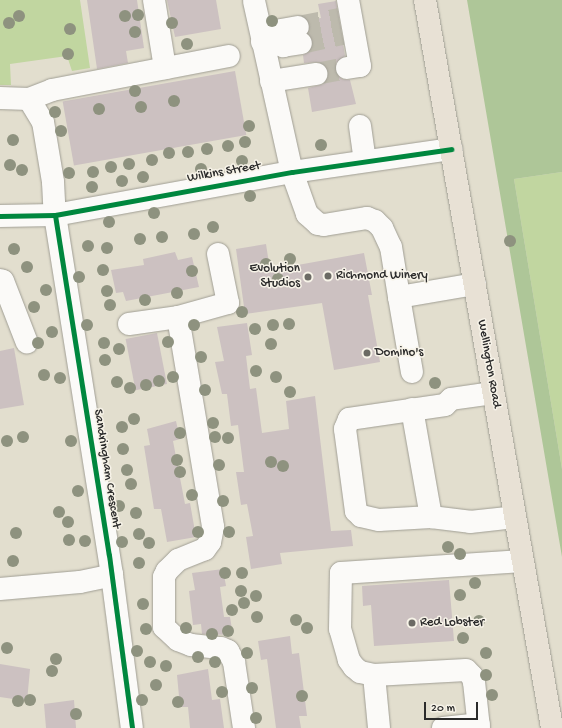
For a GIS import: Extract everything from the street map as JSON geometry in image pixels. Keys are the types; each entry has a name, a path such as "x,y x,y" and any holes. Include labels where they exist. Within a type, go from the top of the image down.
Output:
{"main road":[{"name":"Wellington Road","path":"426,0 552,728"}],"street":[{"path":"154,0 165,68"},
{"path":"256,0 270,40 271,81 292,172 307,214 318,224 367,218 379,225 391,247 412,372"},
{"path":"347,21 360,66 347,68"},
{"path":"270,40 283,46 299,35"},
{"path":"0,98 29,99 52,90 229,56"},
{"path":"271,81 316,74"},
{"name":"Sandringham Crescent","path":"29,99 43,122 53,182 55,215 112,575 132,728"},
{"path":"360,126 365,161"},
{"name":"Wilkins Street","path":"0,216 55,215 292,172 451,149"},
{"path":"129,324 178,317 228,303 218,254"},
{"path":"0,280 3,281 8,314 26,343"},
{"path":"399,297 475,284"},
{"path":"178,317 214,527 210,542 205,549 178,560 167,571 164,577 164,627 178,640 191,645 221,648 228,651 234,662 244,728"},
{"path":"493,393 451,399 445,405 354,416 346,423 356,511 361,516 379,520 430,517 470,522 515,517"},
{"path":"412,410 430,517"},
{"path":"443,728 479,726 472,676 466,670 374,675 360,672 349,660 340,629 341,573 523,561"},
{"path":"0,590 80,582 112,575"},
{"path":"374,675 379,728"}],"green space":[{"path":"0,0 80,0 90,68 72,71 67,56 10,64 11,85 0,85"},
{"path":"467,0 562,0 562,172 514,179 562,469 562,557"},
{"path":"562,172 562,469 514,179"}],"building":[{"path":"87,0 137,0 144,48 126,51 128,63 97,69"},
{"path":"167,0 216,0 221,29 175,37"},
{"path":"336,1 345,56 336,63 335,70 342,79 350,80 356,104 312,112 308,88 324,84 328,72 320,62 304,63 303,55 309,52 313,41 308,33 310,25 308,20 321,18 318,4"},
{"path":"235,71 246,135 74,165 63,101"},
{"path":"266,244 270,270 364,253 372,295 368,295 380,362 334,370 322,303 245,314 236,249"},
{"path":"175,252 178,260 192,257 199,287 126,301 123,292 116,293 111,270 144,265 143,259"},
{"path":"247,323 252,355 246,356 250,389 256,388 262,433 289,429 286,401 315,396 331,531 351,530 353,546 280,553 282,564 251,569 246,537 253,536 247,504 241,505 236,472 244,472 238,425 231,426 227,394 222,394 215,362 224,361 217,327"},
{"path":"157,333 167,384 136,390 126,339"},
{"path":"14,348 24,405 0,409 0,351"},
{"path":"176,421 180,439 173,441 185,504 190,503 196,537 167,542 161,509 154,509 144,446 150,445 147,429"},
{"path":"223,569 226,586 220,587 224,617 230,617 233,635 202,634 201,624 193,625 189,591 195,590 192,573"},
{"name":"Red Lobster","path":"449,580 454,641 374,646 371,605 363,606 362,586"},
{"path":"290,636 292,654 299,653 307,716 299,716 301,728 276,728 267,659 261,660 258,641"},
{"path":"0,664 30,669 27,701 0,697"},
{"path":"208,669 212,700 220,699 224,728 190,728 188,707 180,707 177,675"},
{"path":"74,700 76,728 46,728 44,704"}],"tunnel":[{"path":"298,27 339,19"},
{"path":"301,43 342,34"},
{"path":"316,74 347,68"}],"cycle path":[{"path":"0,216 55,215 292,172 451,149"},
{"path":"55,215 109,555 132,728"}],"place":[{"name":"Richmond Winery","path":"328,276"},
{"name":"Evolution Studios","path":"308,277"},
{"name":"Domino's","path":"367,353"},
{"name":"Red Lobster","path":"412,623"}]}
